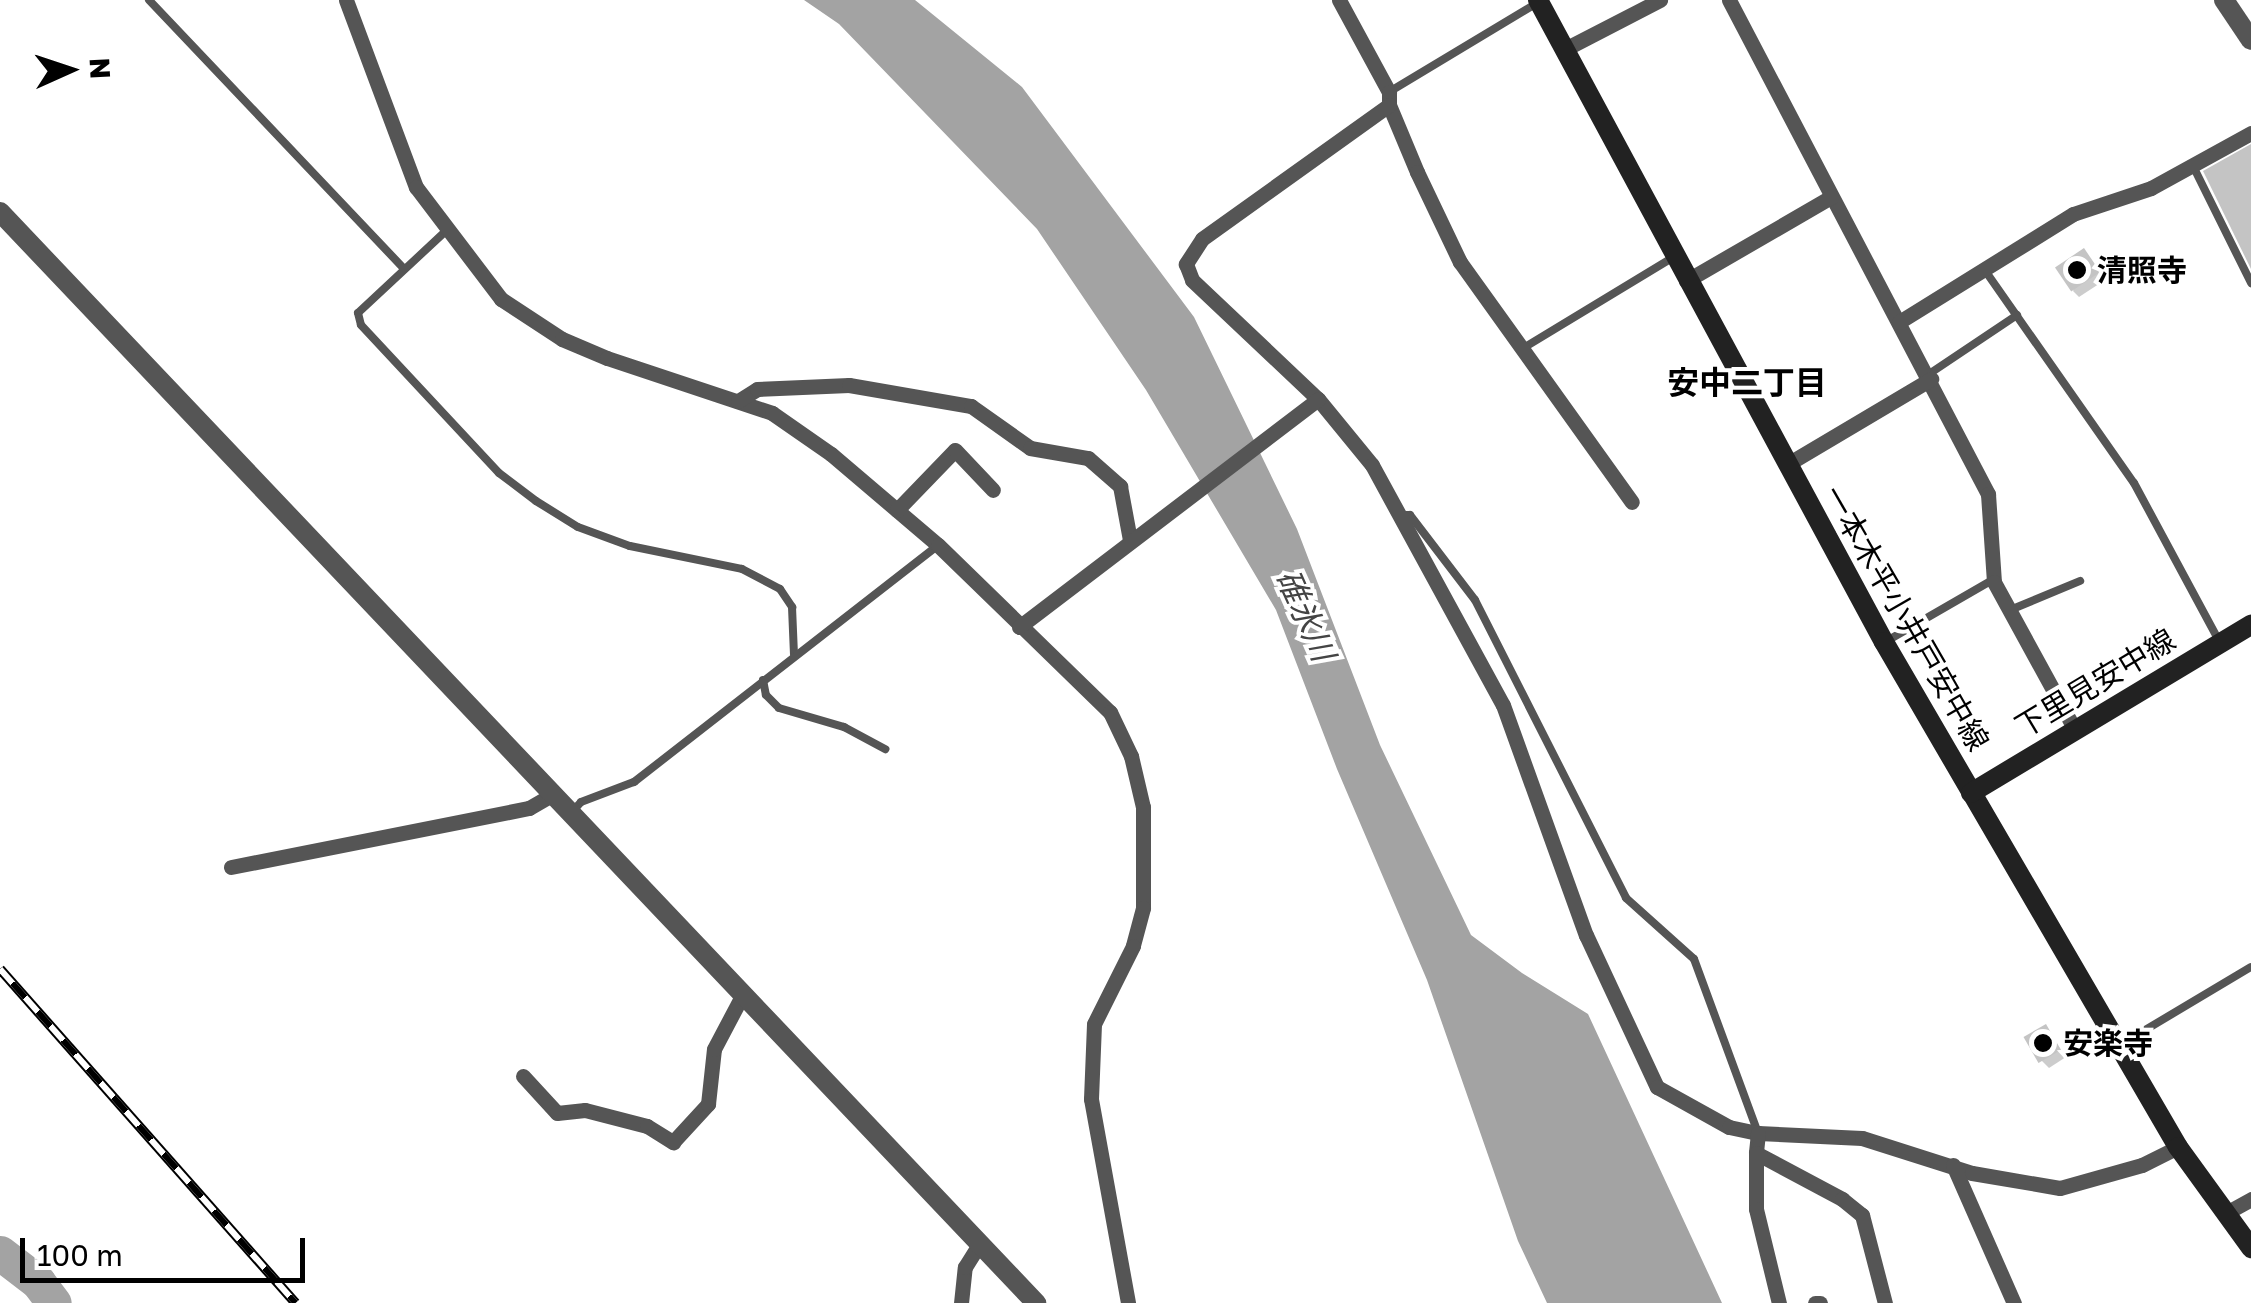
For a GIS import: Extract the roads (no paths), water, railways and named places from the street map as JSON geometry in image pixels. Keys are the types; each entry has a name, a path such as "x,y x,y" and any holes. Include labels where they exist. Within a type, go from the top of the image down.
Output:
{"main road":[{"name":"一本木平小井戸安中線","path":"1539,1 1686,281 1884,642 2178,1147 2251,1248"},
{"name":"下里見安中線","path":"1971,793 2251,625"}],"street":[{"path":"346,0 416,187 450,226 502,299 562,338 772,413 831,454 938,545 1110,712 1131,756 1144,806 1144,908 1132,946 1094,1024 1091,1099 1128,1303"},
{"path":"1339,0 1389,98 1460,262 1519,350 1632,502"},
{"path":"1565,50 1660,0"},
{"path":"1728,0 1930,377 1988,494 1994,579 2075,730"},
{"path":"2224,0 2251,40"},
{"path":"1389,98 1202,239 1186,264 1192,280 1372,465 1503,705 1586,935 1657,1087 1729,1127 1758,1133 1862,1138 1953,1165 2060,1188 2142,1165 2178,1147"},
{"path":"1899,322 2073,214 2151,188 2251,133"},
{"path":"1686,281 1831,197"},
{"path":"0,212 1036,1303"},
{"path":"1786,465 1930,377"},
{"path":"738,400 757,389 849,384 971,406 1030,448 1088,458 1120,486 1136,536"},
{"path":"1019,627 1312,404"},
{"path":"897,510 955,450 994,490"},
{"path":"231,867 529,808 552,794"},
{"path":"523,1076 557,1113 585,1110 647,1126 673,1142 708,1104 714,1049 742,996"},
{"path":"1758,1133 1756,1209 1779,1303"},
{"path":"1756,1153 1842,1199 1862,1215 1885,1303"},
{"path":"1953,1165 2014,1303"},
{"path":"2226,1213 2251,1199"},
{"path":"962,1303 965,1267 979,1244"}],"lane":[{"path":"149,0 402,267"},
{"path":"1389,98 1539,1"},
{"path":"2193,166 2251,283"},
{"path":"450,226 402,267 358,313 361,325 500,472 578,527 630,546 696,557 763,577 780,588 792,607 794,654"},
{"path":"1519,350 1675,256"},
{"path":"1984,269 2134,483 2220,642"},
{"path":"1930,377 2017,316"},
{"path":"1400,514 1410,515 1475,600 1626,898 1694,958 1758,1133"},
{"path":"571,814 581,802 634,782 938,545"},
{"path":"1884,642 1994,579"},
{"path":"2009,610 2080,581"},
{"path":"762,680 766,695 780,708 844,727 884,749"},
{"path":"2120,1045 2251,968"}],"water":[{"name":"碓氷川","path":"804,0 915,0 1022,87 1194,317 1297,529 1380,745 1471,935 1588,1014 1722,1303 1547,1303 1518,1241 1427,980 1337,769 1276,610 1146,390 1037,229 839,24"}],"waterway":[{"path":"0,1253 38,1282 54,1303"}],"railway":[{"path":"0,969 296,1303"}],"place":[{"name":"清照寺","path":"2077,270"},
{"name":"安楽寺","path":"2043,1043"}],"district":[{"name":"安中二丁目","path":"1747,382"}]}
